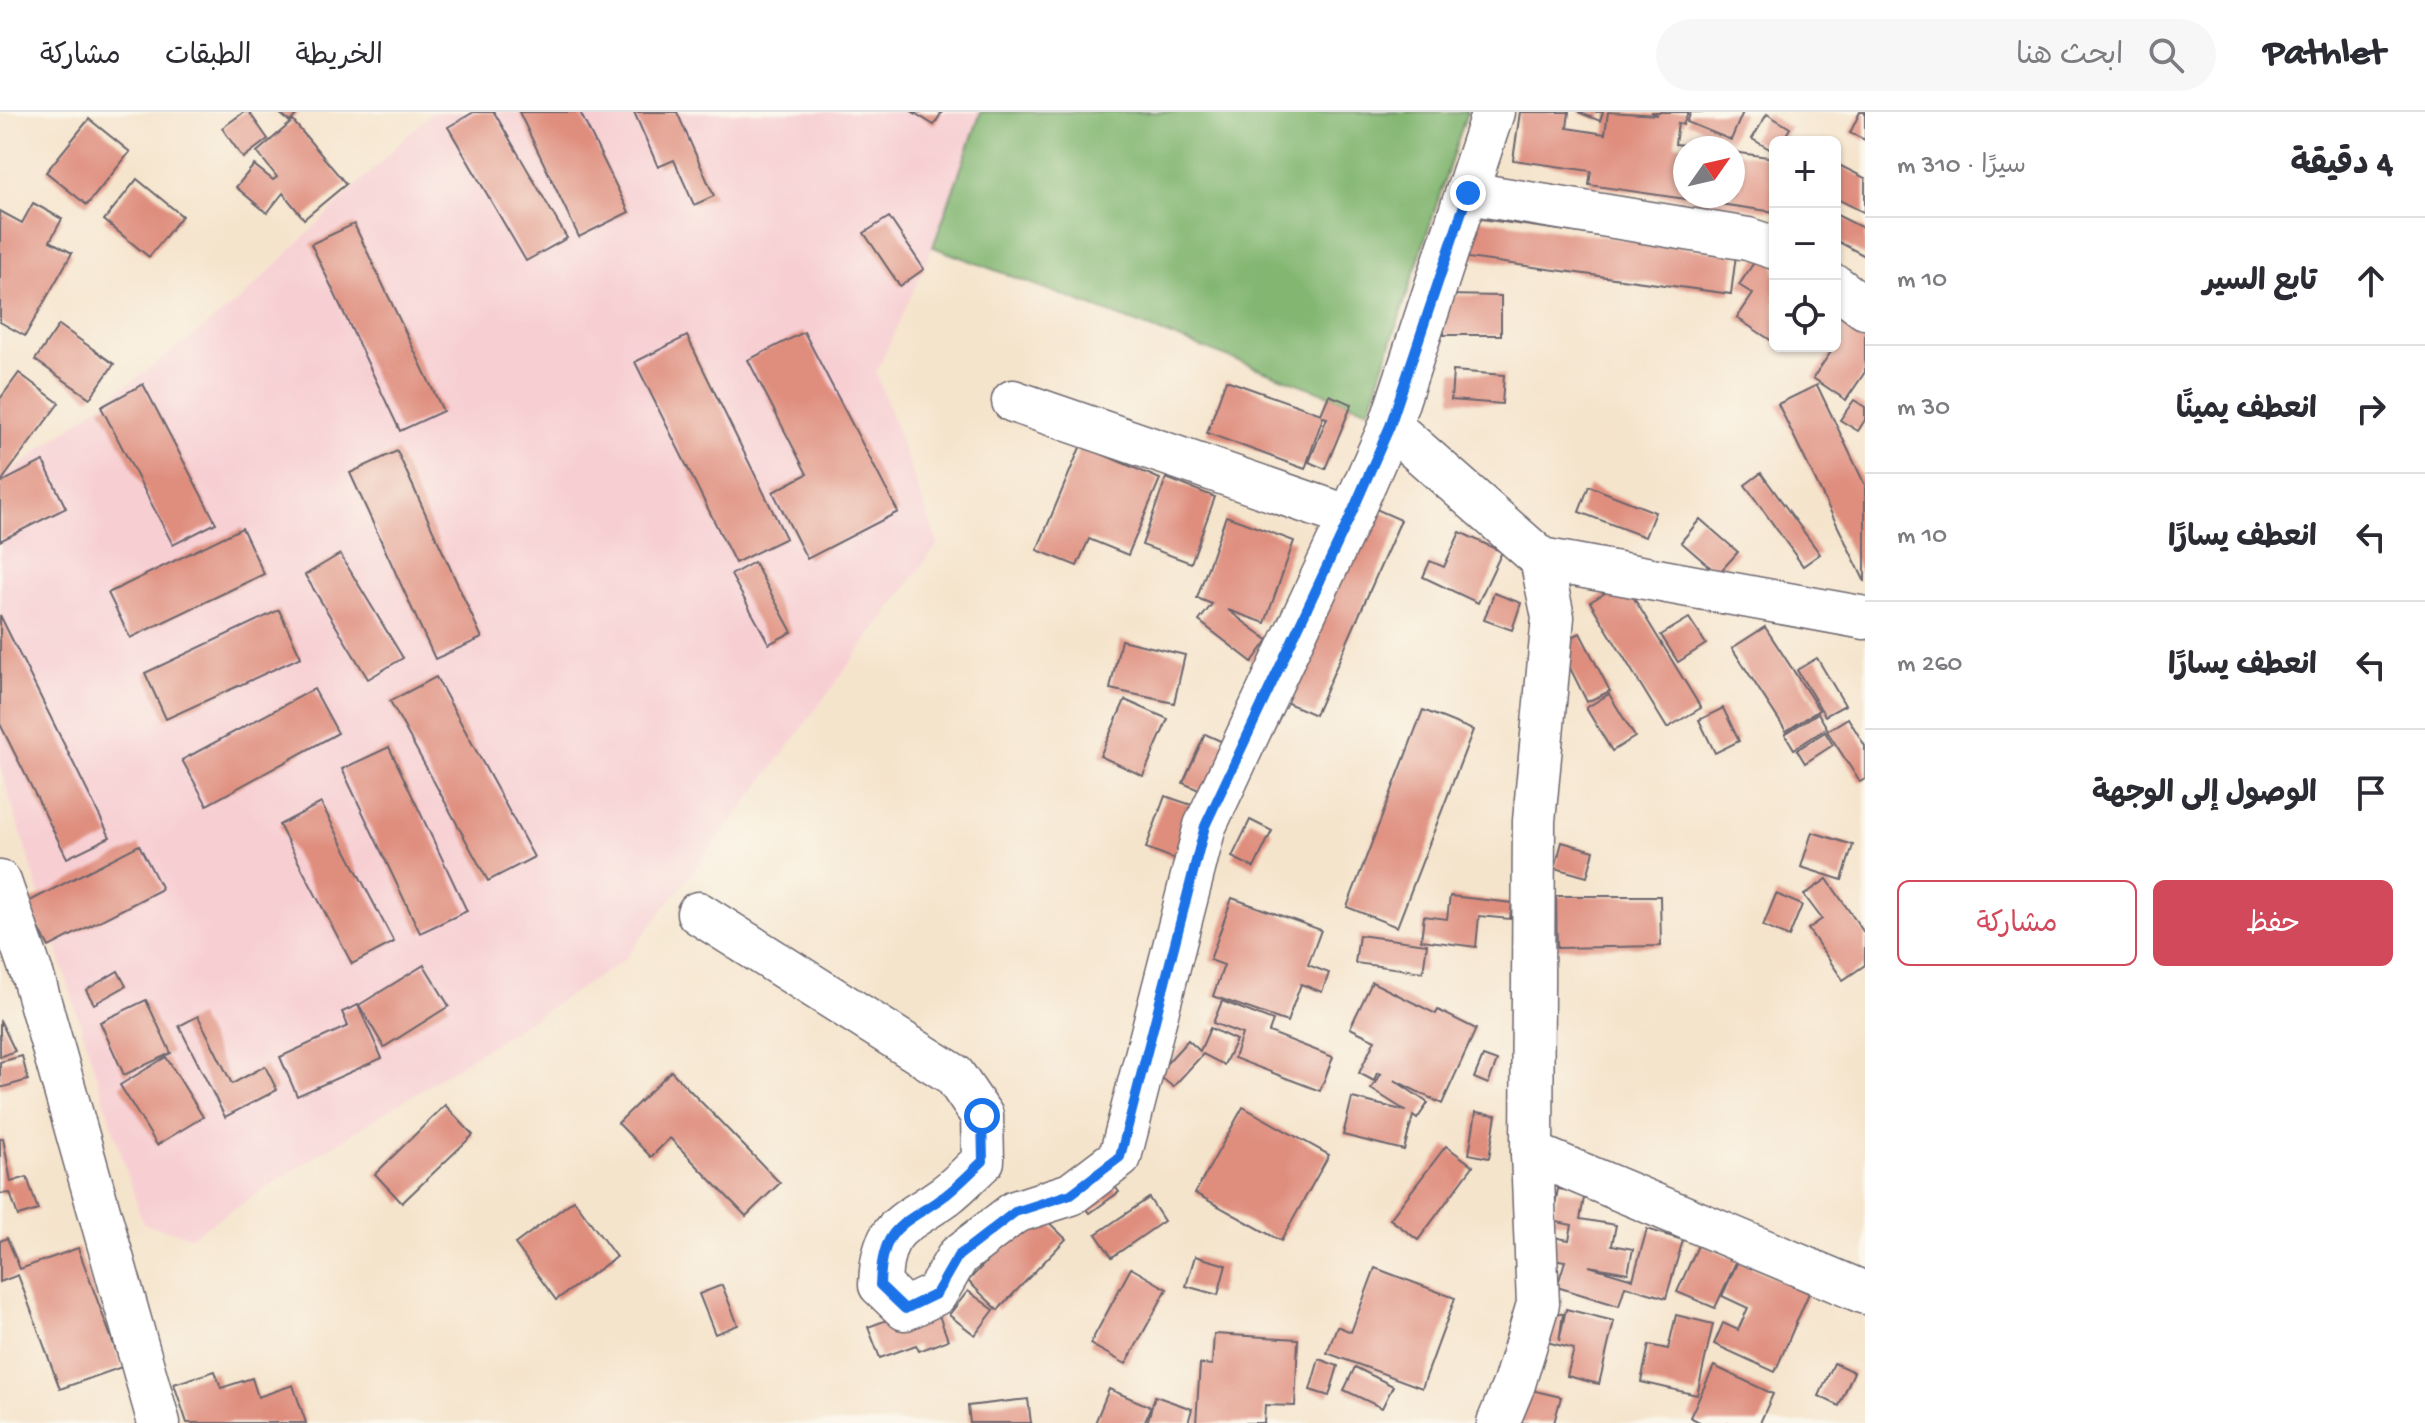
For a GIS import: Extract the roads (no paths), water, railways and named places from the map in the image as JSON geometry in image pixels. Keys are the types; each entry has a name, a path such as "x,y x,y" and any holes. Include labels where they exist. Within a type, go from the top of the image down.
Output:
{"street":[{"path":"698,913 954,1075 982,1116 983,1161 948,1194 895,1230 881,1256 880,1285 905,1309 936,1294 958,1256 1015,1212 1071,1194 1120,1157 1205,826 1390,426 1493,112"},
{"path":"1468,193 1748,239 1769,246"},
{"path":"1841,290 1865,308"},
{"path":"1013,401 1350,517"},
{"path":"1390,426 1541,559 1865,618"},
{"path":"1498,1423 1514,1384 1538,1304 1532,1153 1534,821 1553,617 1541,559"},
{"path":"0,882 16,980 159,1423"},
{"path":"1532,1153 1865,1293"}]}
